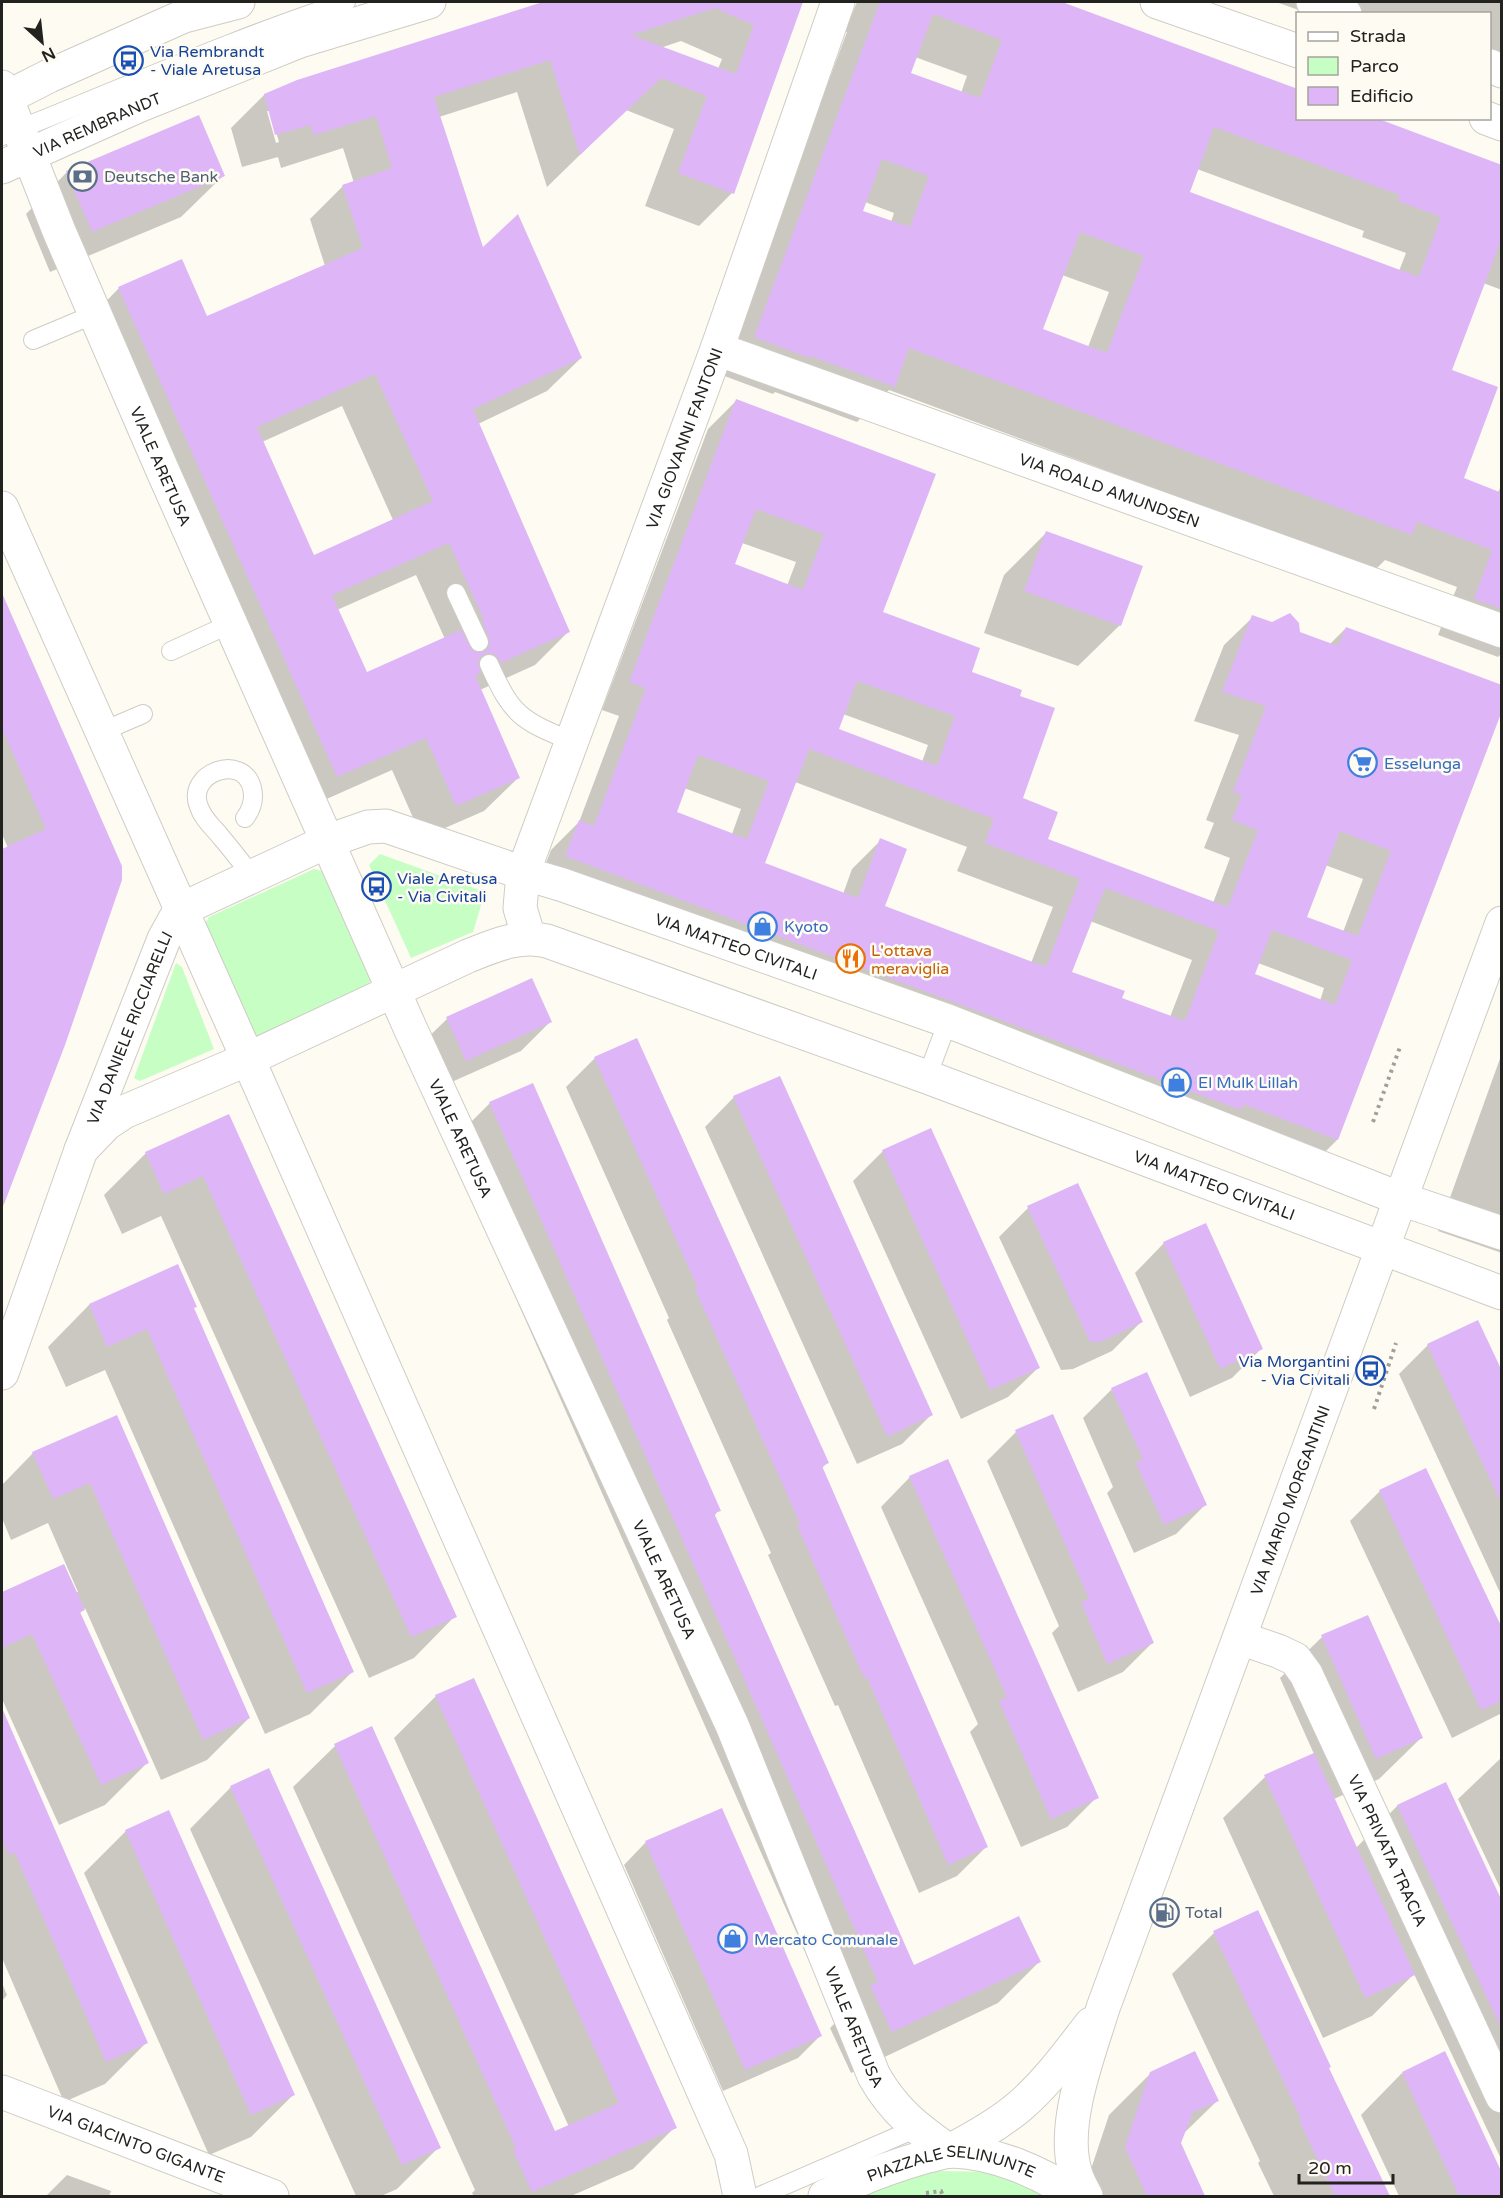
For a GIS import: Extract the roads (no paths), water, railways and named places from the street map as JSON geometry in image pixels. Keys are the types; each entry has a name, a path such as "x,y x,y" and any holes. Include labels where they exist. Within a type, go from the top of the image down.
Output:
{"street":[{"path":"3,95 184,16 238,2"},
{"name":"VIA REMBRANDT","path":"13,147 138,105 300,41 429,2"},
{"name":"VIA GIOVANNI FANTONI","path":"523,873 717,349 838,2"},
{"path":"1157,2 1296,50"},
{"path":"1313,2 1340,12"},
{"name":"VIALE ARETUSA","path":"3,95 13,147 58,231 230,624 395,991 732,1725 874,2076 886,2097 917,2128 949,2151"},
{"name":"VIA ROALD AMUNDSEN","path":"717,349 1502,631"},
{"path":"2,508 9,545 101,732 248,1059 731,2154 740,2196"},
{"name":"VIA MATTEO CIVITALI","path":"328,841 368,827 386,826 563,885 948,1021 1401,1199 1502,1233"},
{"path":"180,910 328,841"},
{"path":"523,873 520,908 529,938"},
{"name":"VIA DANIELE RICCIARELLI","path":"2,1373 14,1301 81,1150 164,939 180,910"},
{"name":"VIA MARIO MORGANTINI","path":"1086,2196 1075,2171 1071,2150 1073,2118 1077,2093 1103,2008 1502,923"},
{"name":"VIA MATTEO CIVITALI","path":"395,991 494,946 529,938 547,941 927,1077 1502,1293"},
{"path":"248,1059 395,991"},
{"name":"VIA DANIELE RICCIARELLI","path":"81,1150 106,1124 124,1112 248,1059"},
{"name":"VIA PRIVATA TRACIA","path":"1240,1638 1295,1659 1306,1674 1502,2096"},
{"name":"VIA MARIO MORGANTINI","path":"949,2151 994,2126 1020,2106 1048,2078 1103,2008"},
{"name":"VIA GIACINTO GIGANTE","path":"2,2092 272,2196"},
{"name":"PIAZZALE SELINUNTE","path":"825,2196 889,2168 949,2151 979,2155 1031,2171 1076,2196"}],"lane":[{"name":"VIA REMBRANDT","path":"13,147 243,38 346,2"},
{"path":"33,340 95,314"},
{"path":"456,593 479,642"},
{"path":"171,651 230,624"},
{"path":"489,664 509,704 520,715 537,726 571,741"},
{"path":"101,732 142,714"},
{"path":"245,818 254,795 246,775 233,769 226,769 201,781 197,788 200,810 208,824 252,876"},
{"path":"927,1077 948,1021"},
{"path":"760,2196 917,2128"}],"place":[{"name":"Via Rembrandt - Viale Aretusa","path":"129,60"},
{"name":"Deutsche Bank","path":"83,176"},
{"name":"Esselunga","path":"1363,763"},
{"name":"Viale Aretusa - Via Civitali","path":"376,887"},
{"name":"Kyoto","path":"763,926"},
{"name":"L'ottava meraviglia","path":"850,959"},
{"name":"El Mulk Lillah","path":"1177,1082"},
{"name":"Via Morgantini - Via Civitali","path":"1371,1370"},
{"name":"Total","path":"1164,1912"},
{"name":"Mercato Comunale","path":"733,1939"}]}
